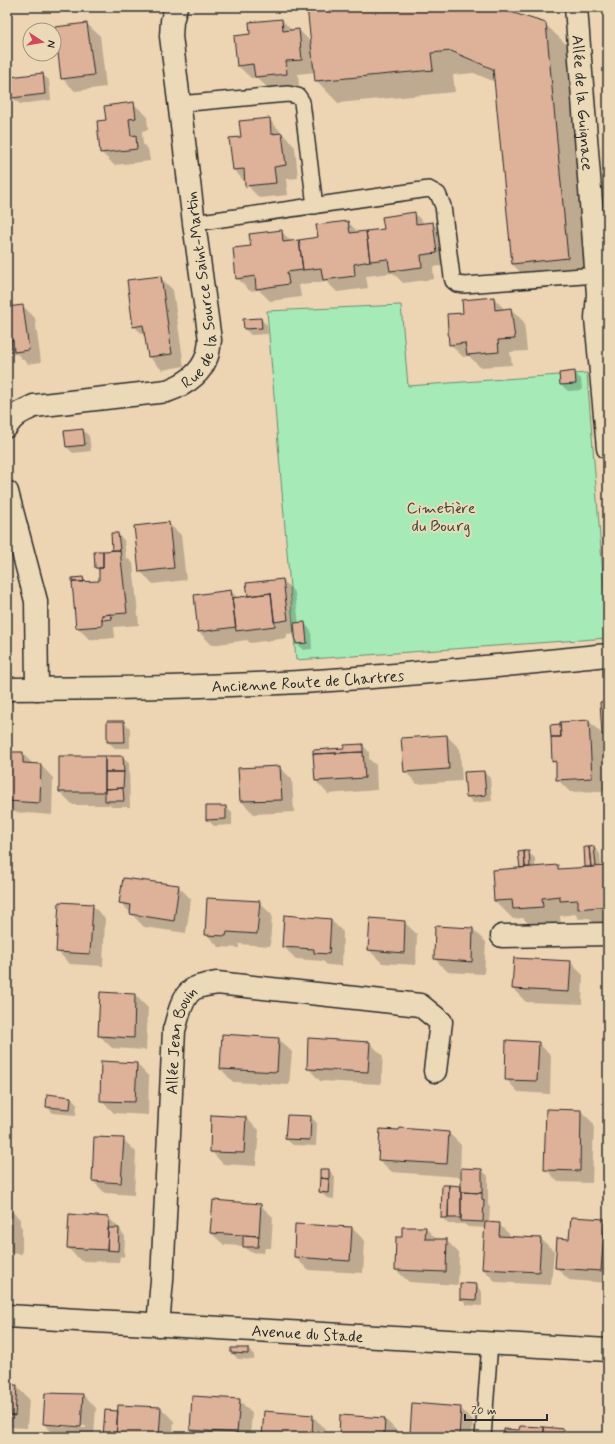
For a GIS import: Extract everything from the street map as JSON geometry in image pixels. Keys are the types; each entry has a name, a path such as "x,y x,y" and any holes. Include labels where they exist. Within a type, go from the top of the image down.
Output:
{"street":[{"name":"Rue de la Source Saint-Martin","path":"7,426 21,411 34,406 167,391 178,387 191,378 201,369 208,356 210,340 171,36 172,21 176,7"},
{"name":"Allée de la Guignace","path":"576,7 598,294 596,318 607,414 608,448"},
{"path":"7,492 36,602 37,689"},
{"name":"Ancienne Route de Chartres","path":"7,689 96,690 301,682 608,655"},
{"path":"502,936 608,934"},
{"name":"Allée Jean Bouin","path":"158,1325 162,1280 174,1030 181,1004 192,990 204,985 217,983 420,1005 441,1022 435,1071"},
{"name":"Avenue du Stade","path":"7,1316 608,1350"}],"lane":[{"path":"179,104 288,94 298,96 302,102 315,206"},
{"path":"194,223 430,189 438,194 443,206 452,277 453,281 457,284 492,284 596,275"},
{"path":"483,1437 490,1343"}],"green space":[{"name":"Cimetière du Bourg","path":"401,305 408,386 587,373 608,638 296,660 267,311"}],"building":[{"path":"307,7 494,7 546,23 568,258 512,264 493,69 451,51 431,53 433,70 315,81"},
{"path":"282,19 283,31 299,29 302,60 286,61 287,74 255,77 253,64 237,66 234,36 250,34 249,22"},
{"path":"87,23 94,75 61,79 59,62 62,62 62,26"},
{"path":"43,73 45,94 12,98 10,77"},
{"path":"134,102 136,118 129,119 131,136 136,135 137,149 100,153 97,121 106,120 104,106"},
{"path":"270,118 271,134 282,133 286,165 274,167 276,183 245,186 244,169 233,170 229,138 241,137 239,121"},
{"path":"415,212 416,224 433,222 437,253 421,255 422,267 390,271 388,259 370,261 366,231 384,229 382,217"},
{"path":"348,221 350,233 366,231 370,261 354,264 355,276 323,280 321,268 303,270 299,240 318,237 316,225"},
{"path":"282,230 283,242 299,240 303,270 287,272 289,284 256,289 255,276 236,279 233,248 251,246 249,234"},
{"path":"161,276 172,354 148,357 143,325 133,327 127,280"},
{"path":"494,297 495,310 511,308 515,339 498,340 499,352 467,355 465,343 449,345 447,314 463,313 462,300"},
{"path":"23,305 29,350 14,352 13,340 7,341 7,307"},
{"path":"261,318 262,328 244,329 243,319"},
{"path":"575,371 576,384 560,385 559,373"},
{"path":"83,429 85,445 66,447 64,431"},
{"path":"169,522 174,568 139,572 134,526"},
{"path":"111,533 118,533 120,550 112,550"},
{"path":"120,550 127,613 102,615 102,626 76,628 72,582 99,581 99,568 103,568 103,551"},
{"path":"94,551 103,551 103,568 95,568"},
{"path":"83,577 84,582 72,582 72,578"},
{"path":"283,579 288,620 274,622 271,593 248,596 246,583"},
{"path":"231,590 236,627 198,632 194,595"},
{"path":"271,593 275,626 236,631 232,598"},
{"path":"111,614 112,619 102,620 102,615"},
{"path":"305,622 307,643 296,644 294,623"},
{"path":"608,701 608,735 602,735 600,702"},
{"path":"589,720 592,778 556,780 556,761 552,762 551,737 561,737 560,722"},
{"path":"107,721 124,721 125,742 107,742"},
{"path":"560,724 561,737 551,737 550,725"},
{"path":"447,735 449,769 404,772 401,738"},
{"path":"363,744 363,752 313,754 313,750 344,748 344,745"},
{"path":"11,752 23,752 23,763 41,764 40,803 7,801 7,762 11,762"},
{"path":"363,752 365,778 315,781 313,754"},
{"path":"59,756 105,756 105,792 59,792"},
{"path":"105,756 123,756 124,772 105,772"},
{"path":"280,766 282,800 240,801 238,768"},
{"path":"484,771 486,795 466,797 464,772"},
{"path":"105,772 124,772 123,788 105,789"},
{"path":"123,788 124,801 105,801 105,789"},
{"path":"206,806 226,806 226,819 206,820"},
{"path":"594,846 596,866 591,867 589,847"},
{"path":"584,847 589,847 591,867 585,867"},
{"path":"524,851 529,851 530,867 525,867"},
{"path":"524,851 525,867 520,868 518,852"},
{"path":"558,865 558,869 608,866 608,906 578,909 578,900 560,901 560,896 542,898 543,907 513,909 512,900 494,901 492,870"},
{"path":"123,878 179,885 174,921 130,914 131,905 119,903"},
{"path":"207,898 260,901 257,934 227,932 226,936 205,935"},
{"path":"59,902 93,904 90,954 56,952"},
{"path":"284,915 331,919 329,954 314,953 314,949 282,947"},
{"path":"370,918 405,921 404,953 368,950"},
{"path":"435,926 473,928 472,962 434,959"},
{"path":"514,958 571,961 569,992 512,989"},
{"path":"100,992 135,994 134,1038 98,1036"},
{"path":"222,1034 279,1038 277,1072 220,1069"},
{"path":"308,1038 370,1042 368,1072 307,1069"},
{"path":"506,1040 539,1042 537,1081 505,1080"},
{"path":"101,1061 137,1063 135,1102 100,1101"},
{"path":"47,1094 71,1097 70,1109 46,1107"},
{"path":"546,1109 581,1110 580,1171 544,1170"},
{"path":"211,1115 246,1117 244,1153 210,1152"},
{"path":"287,1115 311,1116 310,1140 285,1139"},
{"path":"400,1128 449,1132 447,1164 378,1160 380,1129 399,1130"},
{"path":"94,1137 124,1138 121,1183 92,1181"},
{"path":"461,1168 482,1169 482,1193 461,1192"},
{"path":"320,1169 329,1169 329,1179 320,1178"},
{"path":"320,1178 329,1179 328,1193 319,1192"},
{"path":"442,1185 449,1185 448,1218 441,1218"},
{"path":"449,1185 461,1186 461,1218 448,1218"},
{"path":"461,1192 482,1193 482,1199 484,1200 483,1222 461,1221"},
{"path":"213,1200 261,1204 259,1236 210,1233"},
{"path":"69,1214 109,1217 107,1250 67,1248"},
{"path":"7,1215 10,1215 9,1242 7,1242"},
{"path":"571,1217 605,1219 601,1271 555,1268 557,1238 569,1239"},
{"path":"485,1222 500,1223 499,1236 541,1238 539,1272 482,1269"},
{"path":"295,1224 352,1227 350,1261 294,1257"},
{"path":"402,1227 426,1227 425,1239 447,1239 446,1272 395,1270 396,1237 402,1237"},
{"path":"108,1228 119,1228 118,1251 107,1250"},
{"path":"243,1235 259,1236 258,1247 243,1247"},
{"path":"460,1283 477,1284 476,1300 460,1299"},
{"path":"231,1348 248,1348 248,1354 231,1353"},
{"path":"7,1385 17,1385 15,1416 7,1415"},
{"path":"45,1393 83,1394 81,1427 43,1424"},
{"path":"192,1396 240,1399 237,1433 190,1430"},
{"path":"412,1403 461,1407 459,1437 410,1434"},
{"path":"118,1405 161,1407 159,1437 116,1437"},
{"path":"105,1410 118,1411 116,1437 103,1437"},
{"path":"264,1411 313,1415 312,1437 262,1437"},
{"path":"340,1415 385,1418 384,1437 339,1437"},
{"path":"520,1426 544,1427 544,1437 504,1437 504,1429 519,1430"},
{"path":"544,1427 564,1429 564,1437 544,1437"}]}
